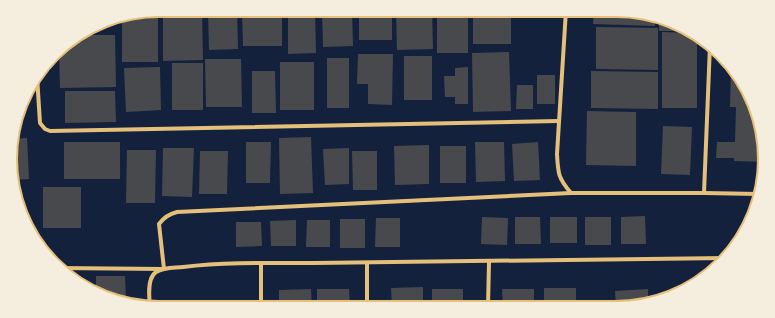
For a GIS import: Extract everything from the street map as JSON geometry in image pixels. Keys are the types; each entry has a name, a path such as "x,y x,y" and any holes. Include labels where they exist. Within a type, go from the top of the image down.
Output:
{"street":[{"path":"566,17 557,154 558,171 562,184 571,193"},
{"path":"704,193 710,52"},
{"path":"38,85 40,123 45,129 50,131 559,121"},
{"path":"164,269 159,224 169,214 177,212 571,193 753,194"},
{"path":"68,268 164,269 261,263 490,262 717,258"},
{"path":"488,301 490,262"},
{"path":"261,263 261,301"},
{"path":"367,263 367,301"},
{"path":"150,301 149,290 152,276 155,272 164,269"}],"building":[{"path":"158,17 158,62 122,62 122,22 140,18"},
{"path":"163,17 202,17 203,60 163,61"},
{"path":"208,17 237,17 238,49 209,50"},
{"path":"242,17 282,17 282,46 243,46"},
{"path":"288,17 315,17 316,53 288,54"},
{"path":"322,17 352,17 353,46 323,47"},
{"path":"359,17 392,17 392,40 359,40"},
{"path":"396,17 432,17 433,49 397,50"},
{"path":"437,17 468,17 468,53 437,53"},
{"path":"473,17 511,17 511,44 473,44"},
{"path":"594,17 625,17 653,22 655,23 655,26 593,24"},
{"path":"659,24 677,31 659,31"},
{"path":"596,27 658,28 658,70 596,69"},
{"path":"662,32 680,33 697,42 697,108 662,108"},
{"path":"90,35 115,35 116,87 60,88 59,59 65,52"},
{"path":"509,52 511,111 473,112 472,53"},
{"path":"358,54 393,54 392,105 368,104 368,84 357,84"},
{"path":"404,56 432,56 432,100 404,100"},
{"path":"327,58 349,58 349,108 327,108"},
{"path":"205,59 241,59 242,107 206,107"},
{"path":"280,62 314,62 314,110 280,110"},
{"path":"172,63 203,63 203,110 172,110"},
{"path":"160,67 161,110 126,112 124,68"},
{"path":"468,67 468,104 455,104 455,97 445,97 444,76 455,76 455,68"},
{"path":"252,71 275,71 276,113 252,113"},
{"path":"591,71 658,72 658,109 591,108"},
{"path":"537,75 555,75 555,104 537,104"},
{"path":"731,76 743,96 753,122 757,140 758,162 734,161 734,158 716,158 717,142 735,142 736,107 730,107"},
{"path":"517,85 533,85 533,109 516,109"},
{"path":"65,91 115,91 116,122 65,123"},
{"path":"587,111 636,112 636,166 586,165"},
{"path":"663,126 692,127 690,175 661,174"},
{"path":"311,137 313,193 280,194 279,138"},
{"path":"27,138 29,179 18,180 17,168 18,139"},
{"path":"64,142 120,142 120,179 64,179"},
{"path":"246,142 271,142 270,183 246,183"},
{"path":"475,142 504,142 505,181 476,182"},
{"path":"538,142 540,180 514,181 512,144"},
{"path":"429,145 429,184 395,185 394,146"},
{"path":"440,146 466,146 466,183 440,183"},
{"path":"163,148 194,148 192,197 162,196"},
{"path":"349,148 349,184 325,185 323,149"},
{"path":"127,150 156,150 155,203 126,203"},
{"path":"200,151 228,151 227,194 199,194"},
{"path":"352,151 377,151 377,190 353,190"},
{"path":"43,187 81,187 81,228 43,228"},
{"path":"645,216 646,244 621,244 621,217"},
{"path":"482,217 508,218 507,245 481,244"},
{"path":"515,217 540,217 541,244 515,244"},
{"path":"550,217 577,217 577,243 550,243"},
{"path":"585,217 611,217 611,245 585,245"},
{"path":"376,218 400,218 400,247 375,247"},
{"path":"340,219 365,219 365,248 340,248"},
{"path":"296,220 296,246 271,246 270,221"},
{"path":"307,220 330,220 330,247 306,247"},
{"path":"236,222 261,222 262,246 236,247"},
{"path":"96,276 125,276 126,297 113,293 96,286"},
{"path":"423,287 423,301 392,301 391,288"},
{"path":"544,288 576,288 576,301 544,301"},
{"path":"311,289 312,301 279,301 279,290"},
{"path":"317,289 349,289 350,301 317,301"},
{"path":"432,289 463,289 463,301 432,301"},
{"path":"502,289 534,289 534,301 503,301"},
{"path":"648,289 648,297 635,300 616,301 615,291"}]}
